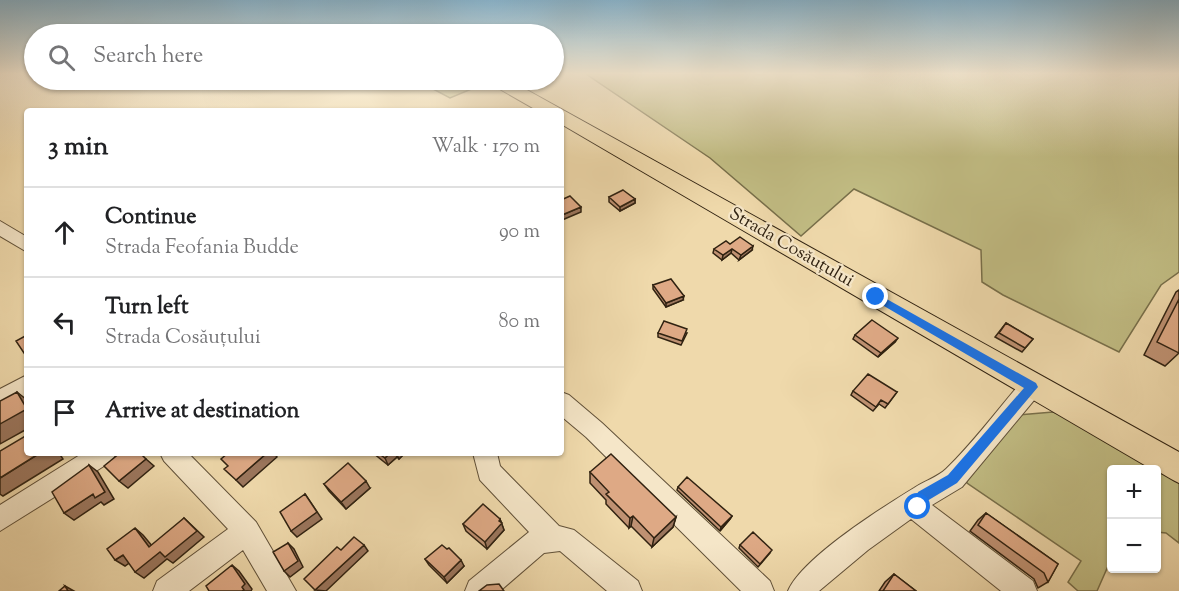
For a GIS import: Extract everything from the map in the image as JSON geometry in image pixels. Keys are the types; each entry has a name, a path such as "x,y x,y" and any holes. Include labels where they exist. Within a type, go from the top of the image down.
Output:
{"main road":[{"name":"Strada Cosăuțului","path":"564,118 1032,387 1179,468"}],"street":[{"path":"0,227 24,244"},
{"path":"0,400 24,386"},
{"path":"802,591 812,579 859,541 923,496 952,479 1032,387"},
{"path":"564,405 594,430 760,591"},
{"path":"0,519 99,456"},
{"path":"175,456 247,531 282,591"},
{"path":"486,456 489,472 553,538"},
{"path":"923,496 918,507 922,513 1023,591"},
{"path":"167,591 247,531"},
{"path":"479,591 538,541 553,538 565,539 628,591"}],"shaded area":[{"path":"627,102 1179,102 1179,272 1161,285 1119,352 1003,295 982,282 981,250 854,189 801,236 710,158"},
{"path":"1053,412 1067,417 1151,465 1107,465 1107,568 1097,591 1078,591 1068,582 1081,561 967,483 966,473 1018,415"},
{"path":"1161,471 1179,481 1179,543 1166,533 1161,532"}],"building":[{"path":"623,190 635,199 620,207 609,197"},
{"path":"570,196 581,207 564,214 564,199"},
{"path":"740,237 753,246 741,255 732,249 723,255 714,249 726,241 730,244"},
{"path":"671,279 684,296 666,303 653,285"},
{"path":"1179,299 1179,353 1157,342"},
{"path":"872,320 898,338 881,353 855,335"},
{"path":"664,321 687,329 682,341 658,333"},
{"path":"1006,323 1033,339 1025,348 999,333"},
{"path":"24,337 24,353 16,341"},
{"path":"868,374 897,392 888,404 881,400 876,407 853,391"},
{"path":"17,392 24,404 24,411 0,424 0,401"},
{"path":"24,437 24,456 35,456 0,478 0,451"},
{"path":"611,454 676,517 654,538 633,516 630,518 606,494 609,492 590,472"},
{"path":"116,456 143,456 146,459 119,481 104,466"},
{"path":"224,456 264,456 236,480 224,469 228,466 221,459"},
{"path":"348,463 366,481 341,502 324,484"},
{"path":"89,465 105,492 95,498 93,494 64,513 52,492"},
{"path":"687,477 732,516 721,527 678,487"},
{"path":"305,494 317,512 291,531 280,512"},
{"path":"483,504 502,523 485,542 463,524"},
{"path":"986,513 1058,564 1048,582 1044,573 978,525"},
{"path":"184,518 197,531 165,557 160,552 135,572 123,555 115,560 107,549 135,528 149,547"},
{"path":"753,532 772,550 760,564 740,545"},
{"path":"354,537 364,545 315,590 304,579 337,547 341,550"},
{"path":"288,543 298,561 284,571 273,552"},
{"path":"442,545 449,548 461,560 444,577 425,559"},
{"path":"232,565 245,584 242,587 244,590 209,591 206,586"},
{"path":"894,574 916,591 883,591"},
{"path":"499,584 504,591 479,591 487,585"}],"route":[{"path":"876,297 1032,387 952,479 923,496 918,507"}]}
